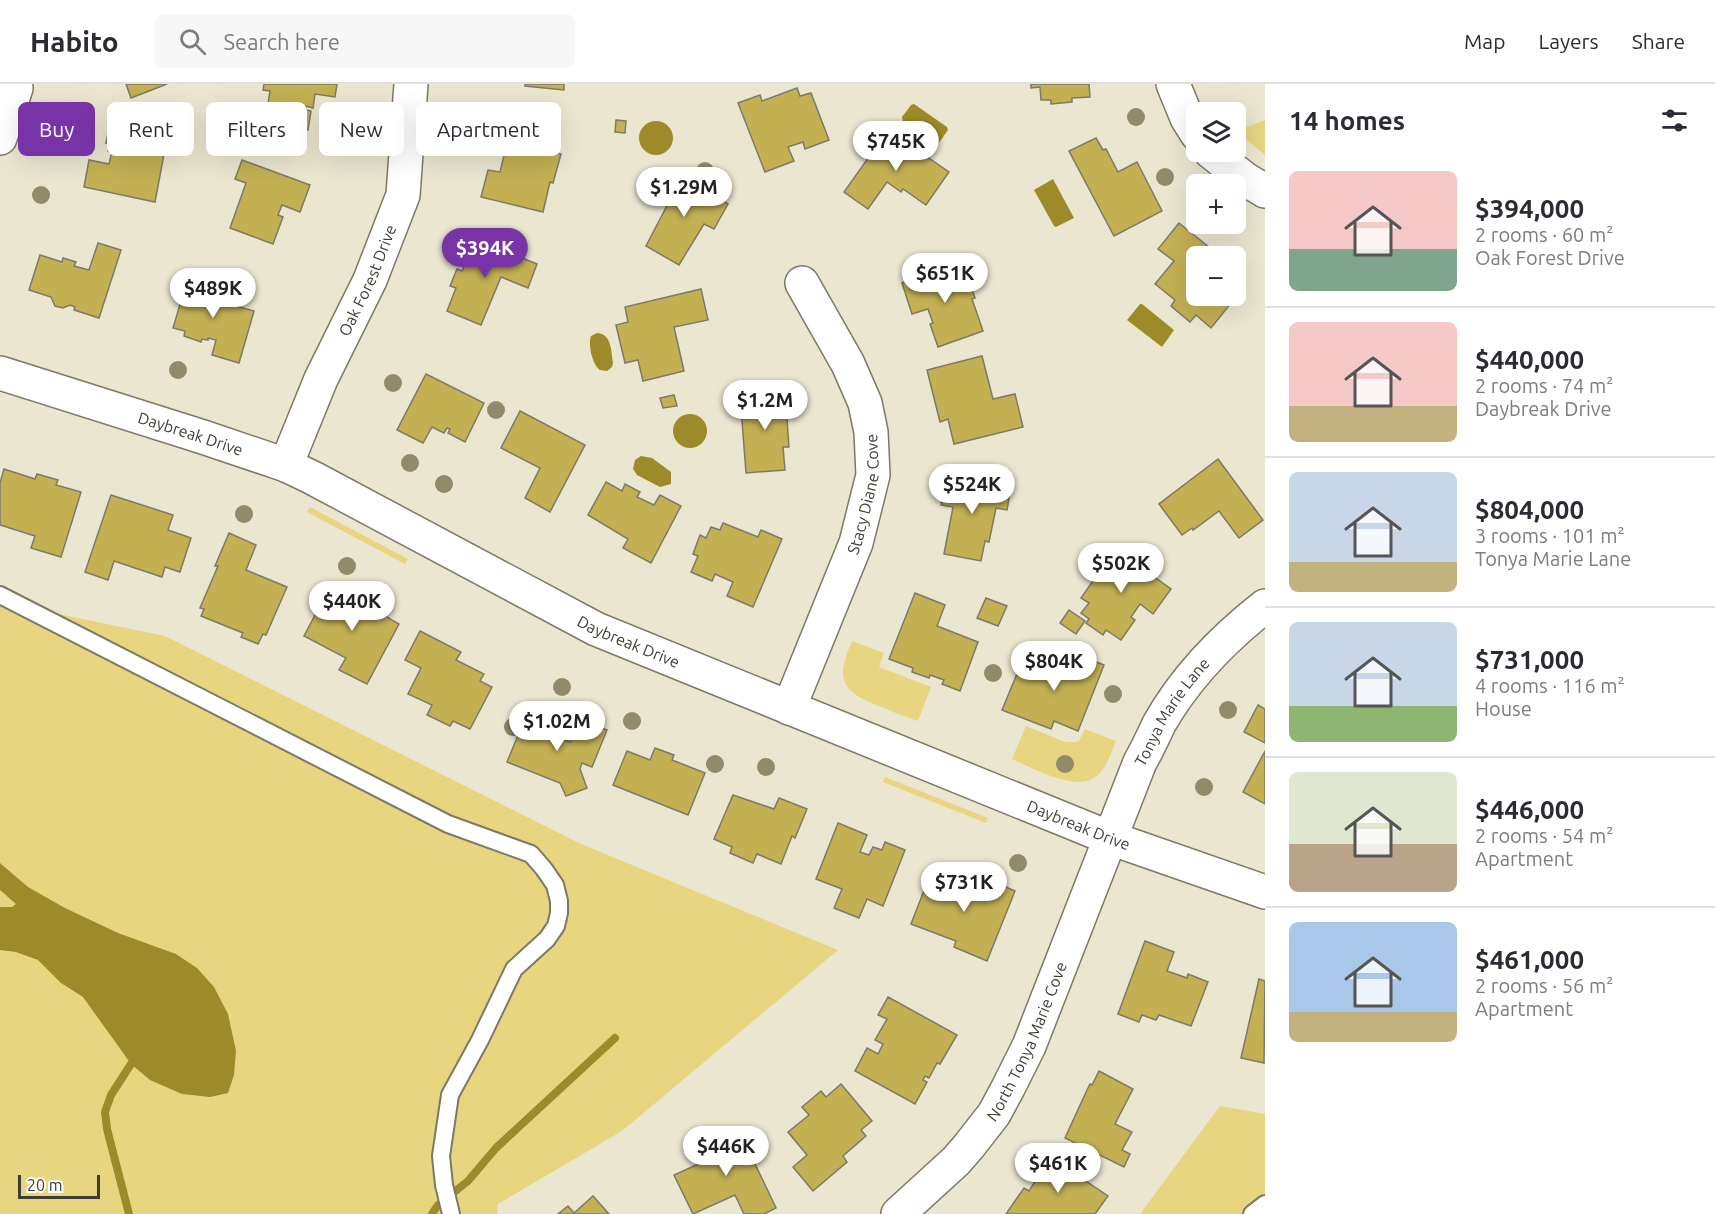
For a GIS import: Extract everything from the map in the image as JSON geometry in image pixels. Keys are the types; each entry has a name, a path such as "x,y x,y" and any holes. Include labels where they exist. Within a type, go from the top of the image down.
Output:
{"street":[{"name":"Oak Forest Drive","path":"286,465 321,379 370,280 403,195 411,84"},
{"path":"1173,84 1186,116"},
{"path":"0,138 15,88"},
{"path":"1224,162 1265,191"},
{"name":"Stacy Diane Cove","path":"789,708 856,543 873,476 871,432 865,403 845,358 802,283"},
{"name":"Daybreak Drive","path":"0,373 286,465 596,629 1110,838 1265,892"},
{"name":"Tonya Marie Lane","path":"1110,838 1140,762 1171,706 1193,675 1234,630 1265,606"},
{"name":"North Tonya Marie Cove","path":"898,1214 956,1161 993,1114 1029,1046 1110,838"}],"lane":[{"path":"0,595 448,824 531,854 544,869 555,885 559,901 556,926 547,939 514,969 480,1040 450,1095 441,1156 444,1185 451,1214"},
{"path":"1252,1214 1265,1204"}],"shaded area":[{"path":"914,104 947,127 948,130 938,144 903,122 902,117"},
{"path":"1265,120 1265,155 1246,139 1246,127"},
{"path":"656,121 668,126 673,138 668,150 656,155 644,150 639,138 644,126"},
{"path":"1053,179 1074,218 1056,227 1034,190"},
{"path":"1140,304 1174,330 1162,347 1127,320"},
{"path":"597,333 606,336 610,344 613,363 607,371 597,367 591,354 591,336"},
{"path":"690,414 702,419 707,431 702,443 690,448 678,443 673,431 678,419"},
{"path":"641,456 652,458 671,472 671,484 660,487 637,475 633,469 635,460"},
{"path":"310,507 408,559 405,564 307,512"},
{"path":"0,602 165,636 581,844 838,950 622,1131 498,1204 497,1214 0,1214"},
{"path":"852,641 884,653 879,667 931,687 918,721 862,698 847,686 843,671"},
{"path":"1026,726 1065,742 1079,741 1085,729 1116,741 1098,775 1079,782 1068,781 1055,778 1012,759"},
{"path":"885,777 988,818 986,823 883,782"},
{"path":"0,863 28,887 65,908 118,933 176,954 197,968 214,987 228,1014 236,1051 234,1075 228,1093 210,1097 182,1094 150,1080 131,1064 83,997 61,983 38,960 16,952 0,950 0,907 12,907 16,904 0,890"},
{"path":"1220,1106 1265,1114 1265,1214 1140,1214"}],"building":[{"path":"126,84 167,84 131,98"},
{"path":"264,84 337,84 335,97 315,94 313,108 307,106 307,102 268,102 270,91 263,90"},
{"path":"525,84 564,84 564,90 525,86"},
{"path":"1031,84 1089,84 1090,97 1072,98 1072,102 1051,104 1051,100 1041,100 1040,87 1031,88"},
{"path":"797,88 800,96 811,93 829,140 805,149 803,142 788,147 794,161 765,172 738,103 760,95 762,101"},
{"path":"307,110 311,111 307,130"},
{"path":"616,120 626,121 625,133 615,132"},
{"path":"888,130 949,172 926,205 903,189 901,192 887,182 868,209 844,192"},
{"path":"1096,138 1103,150 1106,149 1118,172 1137,162 1162,211 1114,236 1069,151"},
{"path":"111,156 164,156 155,202 84,187 89,160 109,164"},
{"path":"504,156 560,156 553,183 550,182 543,212 481,197 488,170 500,172"},
{"path":"242,160 310,185 300,212 282,205 278,215 283,217 273,244 230,228 246,183 235,179"},
{"path":"673,172 728,204 714,229 704,224 679,265 646,246 671,198 661,192"},
{"path":"1179,223 1186,229 1186,234 1193,234 1208,246 1186,246 1186,306 1229,306 1211,328 1196,315 1190,322 1171,306 1175,300 1155,284 1174,261 1158,249"},
{"path":"471,237 537,264 528,288 501,277 481,325 447,311 456,288 450,286 457,269 462,271 465,264 461,262"},
{"path":"98,243 121,250 99,318 74,310 75,307 70,305 63,308 55,306 51,297 29,290 40,255 62,262 63,258 76,262 74,266 89,270"},
{"path":"959,263 966,282 969,280 975,298 972,299 983,331 938,347 930,324 933,323 928,309 912,314 902,283"},
{"path":"190,271 212,277 206,298 254,311 239,363 212,355 216,340 208,338 208,340 202,339 201,342 184,336 185,331 173,328"},
{"path":"701,289 708,320 674,327 684,371 643,381 638,360 625,363 616,325 628,322 625,307"},
{"path":"982,356 993,399 1015,394 1023,427 954,444 948,419 940,422 927,370"},
{"path":"426,374 484,403 465,442 448,433 450,429 447,428 444,433 432,427 423,443 397,430"},
{"path":"785,392 789,447 783,447 785,470 746,473 740,395"},
{"path":"674,395 677,406 663,408 660,398"},
{"path":"520,411 585,445 550,512 525,498 540,468 501,448"},
{"path":"1218,459 1263,520 1239,538 1219,511 1182,535 1159,504"},
{"path":"4,469 35,479 37,474 58,480 56,485 81,492 61,557 31,548 35,536 0,525 0,483"},
{"path":"947,475 1011,487 1007,510 996,508 989,542 985,541 981,561 944,554 953,507 941,505"},
{"path":"606,482 622,491 625,484 640,492 637,497 654,505 660,495 681,506 651,563 623,548 628,539 588,515"},
{"path":"111,495 173,515 168,530 191,538 180,572 165,567 162,577 114,561 108,580 85,572"},
{"path":"723,523 758,537 761,530 782,539 753,607 727,596 733,582 715,574 712,581 691,572 698,556 693,554 700,535 706,538 711,527 720,530"},
{"path":"229,533 256,545 246,570 287,587 266,635 263,634 258,644 241,637 243,633 201,616 204,609 200,608"},
{"path":"1111,546 1171,589 1153,614 1140,604 1131,617 1135,620 1121,640 1106,630 1103,635 1086,623 1089,619 1081,613 1089,603 1081,598 1102,568 1097,565"},
{"path":"332,583 351,593 349,597 358,602 360,599 379,609 378,612 399,624 367,684 339,670 346,658 304,636"},
{"path":"915,593 945,605 937,626 978,642 960,691 942,684 944,680 912,672 913,668 889,659"},
{"path":"986,598 1007,606 998,626 977,618"},
{"path":"1069,610 1085,621 1076,634 1060,623"},
{"path":"420,631 461,652 456,660 484,674 480,681 492,687 470,729 453,721 450,726 427,715 432,705 408,694 421,668 405,660"},
{"path":"1073,653 1104,665 1078,731 1054,721 1051,729 1002,710 1024,657 1065,673"},
{"path":"1258,705 1265,709 1265,743 1244,732"},
{"path":"526,716 561,731 558,737 570,742 579,719 607,730 592,767 582,763 580,769 587,788 566,796 560,783 507,762"},
{"path":"655,748 674,755 672,760 705,773 688,815 613,785 627,751 650,760"},
{"path":"1265,751 1265,804 1243,792"},
{"path":"733,795 774,809 779,798 807,809 795,838 792,836 781,864 757,854 753,863 730,853 732,847 714,839"},
{"path":"838,823 867,835 860,852 869,855 873,847 882,850 885,842 905,850 883,906 867,899 859,918 834,908 842,889 816,879"},
{"path":"941,870 965,878 962,885 970,888 968,892 978,896 984,882 993,886 994,882 1015,891 987,961 954,947 956,941 911,924 930,875 938,878"},
{"path":"1145,941 1174,952 1167,971 1187,978 1188,974 1208,982 1191,1026 1159,1015 1156,1020 1142,1015 1139,1022 1118,1014"},
{"path":"1259,979 1265,981 1264,1063 1241,1058"},
{"path":"888,997 957,1035 940,1064 937,1063 929,1078 925,1076 923,1080 927,1082 915,1104 855,1071 867,1048 878,1054 883,1044 875,1040 887,1019 878,1015"},
{"path":"1099,1071 1133,1089 1115,1124 1132,1132 1122,1150 1130,1154 1124,1167 1065,1138 1090,1084 1092,1085"},
{"path":"841,1084 872,1121 861,1130 866,1136 843,1156 847,1162 813,1191 793,1167 807,1155 788,1132 809,1115 802,1107 821,1091 826,1097"},
{"path":"738,1128 776,1208 764,1214 744,1214 735,1195 693,1214 674,1175 707,1160 701,1145"},
{"path":"1053,1159 1108,1196 1095,1214 1006,1214 1024,1188 1029,1191 1038,1177 1035,1175 1045,1160 1050,1164"},
{"path":"593,1196 609,1214 558,1214 568,1206 574,1213"}],"waterway":[{"path":"432,1214 438,1205 468,1181 496,1148 615,1038"},
{"path":"129,1214 107,1129 105,1112 111,1095 131,1064"}]}
